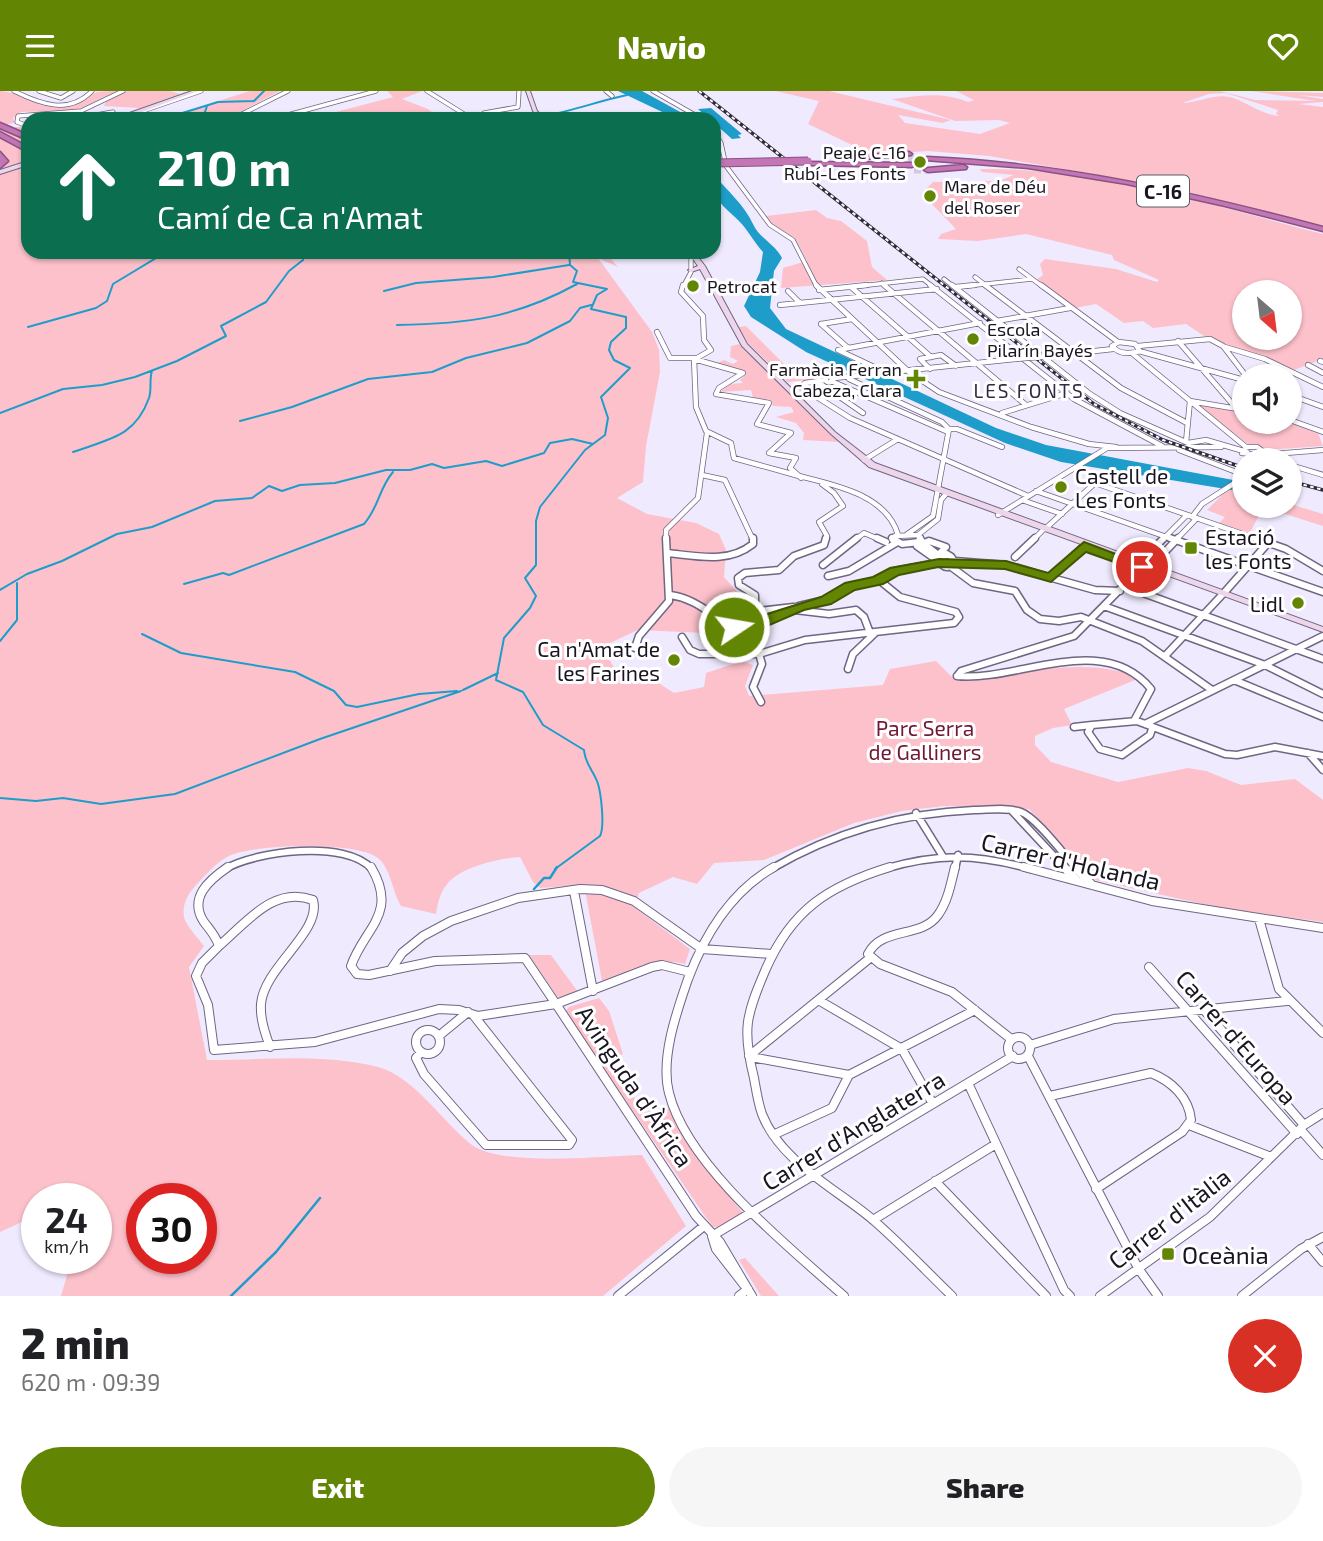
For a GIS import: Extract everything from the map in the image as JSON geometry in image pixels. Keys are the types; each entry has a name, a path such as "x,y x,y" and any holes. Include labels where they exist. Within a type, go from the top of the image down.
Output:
{"highway":[{"path":"0,125 21,135"},
{"path":"0,137 21,148"},
{"path":"0,154 4,161 0,169"},
{"path":"721,164 911,162 854,159 810,162"},
{"name":"C-16","path":"928,162 1024,167 1140,184 1323,230 1138,186 1046,171 928,162"}],"main road":[{"path":"128,112 193,91"},
{"path":"528,91 536,112"},
{"path":"138,112 152,106"},
{"path":"0,169 21,164"},
{"path":"693,259 697,270 741,341 864,460 884,471 1143,567"},
{"path":"1044,530 1323,633"}],"street":[{"path":"14,91 36,102 61,106 85,98 92,91"},
{"path":"39,91 60,98 70,96 73,91"},
{"path":"80,112 101,105 105,98 123,91"},
{"path":"142,112 201,91"},
{"path":"245,112 288,91"},
{"path":"299,112 376,91"},
{"path":"427,91 460,112"},
{"path":"490,112 518,107 519,91"},
{"path":"606,91 612,96"},
{"path":"653,91 690,112"},
{"path":"721,141 726,166 768,222 793,240 819,289 909,372 939,392 1038,429 1091,444 1213,446 1232,449"},
{"path":"635,648 640,635 664,610 670,595 666,530 697,501 702,475 707,433 693,391 694,362 712,347 704,340 707,325 702,312 681,292 685,278 697,270 693,259"},
{"path":"1018,269 1118,342 1232,375"},
{"path":"975,277 1135,397 1187,423"},
{"path":"819,289 923,279 1067,393 1100,415 1162,446"},
{"path":"944,279 1102,403 1142,424 1186,442 1206,440 1236,448"},
{"path":"955,287 1032,279"},
{"path":"882,283 1026,405"},
{"path":"851,287 931,357"},
{"path":"780,305 937,289"},
{"path":"788,291 800,303"},
{"path":"997,321 1070,308"},
{"path":"847,347 821,324 852,319"},
{"path":"886,374 838,351 847,347 980,323"},
{"path":"657,332 668,357 696,358 743,373 717,389 719,396 769,403 757,424 788,429 791,433 769,453 797,459 790,468 801,478"},
{"path":"1133,354 1139,348 1208,338 1223,346 1265,359 1323,387"},
{"path":"1178,341 1232,403"},
{"path":"1113,349 1113,344 1118,342"},
{"path":"1223,346 1235,364"},
{"path":"831,380 1113,349 1133,354 1246,448"},
{"path":"930,369 920,360 942,356 956,366"},
{"path":"1308,365 1323,373"},
{"path":"831,380 949,430 1002,447"},
{"path":"949,430 942,422 852,380 805,383 802,388 850,418 1062,514"},
{"path":"818,381 863,413"},
{"path":"1001,413 1067,393"},
{"path":"1302,399 1323,407"},
{"path":"1186,442 1190,401"},
{"path":"1190,401 1232,408"},
{"path":"1302,424 1323,432"},
{"path":"942,493 931,519 906,534 898,535 891,542 849,571 828,576 855,564 891,542 919,538 938,519 942,493 943,459 949,430"},
{"path":"707,433 731,443 732,456 736,460 818,480 880,506 893,520 898,535"},
{"path":"864,460 898,439"},
{"path":"1100,439 1120,446"},
{"path":"999,514 1101,450 1120,446"},
{"path":"1180,450 1232,471"},
{"path":"1302,451 1323,450"},
{"path":"1302,469 1323,475"},
{"path":"667,553 724,557 741,554 753,544 753,535 725,480 702,475"},
{"path":"802,606 759,611 755,606 755,596 739,585 737,578 745,573 779,570 794,556 824,545 827,536 819,522 835,514 843,506 834,493 818,480"},
{"path":"1015,557 1095,484 1295,553 1323,572"},
{"path":"1143,567 1176,541 1192,517 1209,499 1232,484"},
{"path":"1036,491 1323,592"},
{"path":"1134,721 1151,689 1141,674 1122,665 1071,662 985,675 957,676 957,673 1074,636 1143,567 1165,537 1192,517"},
{"path":"823,565 864,533 891,542"},
{"path":"906,534 919,538 940,560"},
{"path":"929,541 946,547 941,552 947,554 934,558 917,546 929,541"},
{"path":"1165,656 1197,627 1201,617 1268,543"},
{"path":"1051,578 1084,546"},
{"path":"670,595 698,600 721,619 739,629 753,627 793,609 825,600 850,586 878,580 895,571 949,557 973,583 1015,591 1023,598 1026,608 1036,617 1049,621 1076,616 1142,641 1212,690"},
{"path":"953,563 1006,565 1095,590 1122,589 1323,659"},
{"path":"682,637 690,650 699,654 759,654 796,641 949,625 959,617 953,611 897,596 878,580"},
{"path":"1104,606 1187,634 1265,665 1323,694"},
{"path":"793,609 829,614 856,610 873,632"},
{"path":"848,669 853,653 873,632"},
{"path":"1145,724 1296,650 1323,633"},
{"path":"759,654 757,656 762,664 753,687 761,702"},
{"path":"977,666 985,675"},
{"path":"1234,680 1323,717"},
{"path":"1074,727 1134,721 1225,754 1244,754 1275,747 1323,755"},
{"path":"1092,725 1088,732 1092,742 1117,754 1131,751 1153,733 1152,729"},
{"path":"1308,753 1323,770"},
{"path":"1010,811 1015,812 1077,882"},
{"path":"844,1296 754,1214 702,1153 683,1124 670,1097 669,1054 681,996 701,949 738,894 760,876 827,839 916,813 1010,811 1030,816 1093,886"},
{"path":"916,813 943,855"},
{"path":"219,946 215,933 200,914 198,904 201,891 222,871 240,859 264,853 342,855 362,860 373,870 380,918 353,958 353,969 364,976 390,971 395,959 426,932 528,894 574,891 602,890 641,904 701,949 772,954"},
{"name":"Carrer d'Holanda","path":"952,1296 873,1220 813,1175 773,1135 758,1103 744,1028 747,1011 772,954 793,922 823,894 864,875 943,855 958,855 1008,863 1152,901 1323,929"},
{"path":"870,958 869,950 874,943 920,929 935,919 944,903 958,855"},
{"path":"574,891 593,992"},
{"path":"270,1047 260,1022 261,990 312,920 315,907 313,900 296,895 271,902 202,963 196,976 208,1005 214,1050 270,1047 315,1042 439,1009 471,1014 556,1004 662,965 690,972"},
{"path":"1259,919 1279,989 1287,1002 1300,1009 1323,1033"},
{"name":"Avinguda d'Àfrica","path":"390,971 435,961 525,958 712,1236 716,1249 750,1292"},
{"path":"749,1056 870,958"},
{"path":"870,958 952,992 1012,1039 1023,1039 1030,1045 1028,1056"},
{"name":"Carrer d'Europa","path":"1149,967 1323,1155"},
{"path":"820,1001 902,1049 933,1104"},
{"path":"1030,1045 1102,1022 1287,1002"},
{"path":"749,1056 849,1075 975,1010"},
{"name":"Carrer d'Europa","path":"1204,1010 1300,1129"},
{"path":"440,1035 471,1014"},
{"path":"421,1052 416,1058 417,1064 486,1145 569,1145 572,1140 471,1014"},
{"path":"431,1031 440,1035 440,1047 431,1052 421,1052 415,1046 417,1037 431,1031"},
{"path":"1012,1039 1006,1045 1013,1056 1028,1056"},
{"name":"Carrer d'Anglaterra","path":"712,1236 754,1214 813,1175 1013,1056"},
{"path":"1028,1056 1138,1268 1158,1296"},
{"path":"773,1135 832,1108 840,1099 849,1075"},
{"path":"1050,1096 1133,1075 1157,1075 1174,1087 1186,1101 1192,1115 1189,1125 1096,1189"},
{"path":"968,1083 1061,1284 1070,1296"},
{"name":"Carrer d'Itàlia","path":"1100,1296 1210,1217 1300,1129 1323,1113"},
{"path":"1189,1125 1270,1157"},
{"path":"873,1220 996,1144"},
{"path":"935,1181 1046,1296"},
{"path":"618,1296 704,1226"},
{"path":"1242,1296 1308,1244 1323,1237"},
{"path":"1308,1244 1323,1262"},
{"path":"739,1296 750,1292"}],"green space":[{"name":"Parc Serra de Galliners","path":"0,91 13,93 45,106 59,107 70,105 97,92 119,91 76,110 21,112 13,118 15,123 7,124 16,129 14,127 21,127 21,135 11,132 21,136 21,259 599,259 652,332 659,350 660,372 646,446 643,482 617,498 647,514 696,523 719,534 726,550 724,577 741,596 727,609 725,616 705,633 638,630 610,643 606,654 620,677 657,682 674,693 704,687 706,673 742,661 753,665 745,686 749,696 883,685 890,669 936,661 951,676 963,681 1053,668 1119,671 1140,678 1064,709 1072,725 1053,728 1035,736 1035,745 1051,762 1118,782 1188,768 1206,771 1241,785 1295,779 1323,800 1323,922 1221,908 1095,880 1029,809 944,806 902,811 854,823 764,860 714,863 697,884 673,877 639,893 634,907 690,949 685,964 653,963 602,981 584,885 540,888 533,882 520,857 481,864 454,877 441,894 436,914 401,906 382,863 378,858 366,853 306,846 262,848 231,855 213,867 195,886 186,899 184,909 185,920 204,946 189,967 207,1060 315,1059 378,1067 404,1080 461,1136 486,1152 554,1159 642,1155 686,1226 603,1296 61,1296 67,1274 112,1274 112,1183 21,1183 21,1222 0,1232"},
{"path":"127,91 170,91 180,94 132,111 139,108 104,106 107,99"},
{"path":"250,91 280,91 240,112 183,112"},
{"path":"387,91 422,91 402,99 432,112 336,112 393,97"},
{"path":"775,91 829,91 951,120 943,123 898,115 905,123 980,134 1010,123 999,120 955,121 892,99 930,95 949,96 968,102 974,100 956,91 1220,91 1255,100 1316,101 1251,91 1323,93 1323,97 1298,95 1323,99 1323,102 1298,104 1323,107 1323,227 1162,186 989,156 928,151 849,156 852,145 808,124 819,101","holes":["1226,93 1278,110 1276,114 1280,116 1222,96 1182,103 1209,94"]},
{"path":"980,169 1023,170 1110,181 1323,234 1323,359 1302,367 1302,364 1278,364 1241,350 1302,350 1302,280 1232,280 1232,347 1204,336 1186,324 1153,328 1143,321 1124,323 1096,304 1075,308 1036,280 1043,275 1040,264 1045,259 1116,269 1157,282 1159,280 1114,260 1112,255 1026,234 978,241 938,239 941,234 956,229 927,199 933,197 924,191 933,182 999,181 1014,175 982,172"},
{"path":"816,210 827,218 841,221 867,241 872,267 887,280 781,288 783,268 807,261 795,238 774,226 766,216"},
{"path":"600,259 611,259 618,267"},
{"path":"746,326 784,364 815,379 788,382 749,344 738,327"},
{"path":"739,344 840,442 803,440 804,433 796,423 776,417 794,412 791,407 773,406 771,400 753,398 751,390 720,392 731,384 743,383 740,380 746,375 745,372 715,364 724,360 733,364 738,361 730,357 731,346"},
{"path":"1202,404 1232,410 1232,432 1199,406"},
{"path":"1302,427 1318,433 1323,446 1261,448 1248,444 1235,434 1302,434"},
{"path":"1228,489 1232,490 1232,518 1258,518 1250,533 1219,523 1225,517 1207,510"},
{"path":"1302,508 1323,514 1323,526 1298,518 1302,518"},
{"path":"529,955 551,955 578,992 561,998 557,996"},
{"path":"599,998 609,1011 623,1054 609,1060 644,1113 667,1105 684,1139 743,1213 721,1227 713,1227 705,1216 565,1012 569,1007"},
{"path":"745,1258 779,1296 761,1296 739,1260"}],"water":[{"path":"618,91 642,91 680,112 662,112"},
{"path":"711,108 716,112 701,112 698,109"},
{"path":"721,116 742,134 738,135 741,138 732,139 721,129"},
{"path":"721,183 740,204 759,233 782,258 774,271 770,308 786,329 996,428 1046,445 1232,480 1232,490 1061,462 1005,443 806,352 751,317 744,306 760,272 763,252 721,203"}],"waterway":[{"path":"186,112 218,102 254,101 264,91"},
{"path":"561,112 627,95"},
{"path":"205,112 207,106"},
{"path":"28,327 96,308 107,301 113,284 154,259"},
{"path":"0,413 63,389 102,385 135,377 177,361 226,336 221,326 266,302 289,271 303,259"},
{"path":"570,259 570,265 577,271 573,282 607,289 597,295 591,309 626,317 626,328 611,342 609,350 614,360 630,368 601,397 608,418 605,435 593,444"},
{"path":"384,291 416,283 493,277 569,265"},
{"path":"397,325 446,323 490,317 533,305 577,284"},
{"path":"240,421 292,407 368,379 432,372 466,358 527,343 570,321 580,308 591,305"},
{"path":"73,452 119,435 136,421 149,398 152,371"},
{"path":"0,590 27,574 62,561 117,534 152,527 215,501 252,498 269,486 282,491 300,485 335,483 386,470 410,470 432,464 444,468 486,461 502,466 544,453 550,443 572,439 593,444"},
{"path":"497,673 504,638 530,608 536,596 525,578 536,565 536,521 540,507 585,450 593,444"},
{"path":"184,584 223,573 229,575 364,524 393,472"},
{"path":"0,641 17,620 17,583"},
{"path":"142,634 181,653 295,672 334,691 346,705 357,707 419,694 457,691"},
{"path":"463,690 497,673"},
{"path":"497,673 496,680 523,692 543,725 584,750 597,781 602,809 600,836 556,868"},
{"path":"0,798 36,801 63,798 101,804 175,794 320,739 461,691"},
{"path":"534,889 544,878 550,878 556,868"},
{"path":"231,1296 276,1252 320,1198"}],"tunnel":[{"path":"908,159 927,159"},
{"path":"914,170 928,170"}],"railway":[{"path":"699,91 1094,404 1163,440 1232,464"},
{"path":"1302,484 1323,490"}],"place":[{"name":"Peaje C-16 Rubí-Les Fonts","path":"920,162"},
{"name":"Mare de Déu del Roser","path":"930,196"},
{"name":"Petrocat","path":"693,286"},
{"name":"Escola Pilarín Bayés","path":"973,339"},
{"name":"Farmàcia Ferran Cabeza, Clara","path":"916,379"},
{"name":"Castell de Les Fonts","path":"1061,487"},
{"name":"Estació les Fonts","path":"1191,548"},
{"name":"Lidl","path":"1298,603"},
{"name":"Ca n'Amat de les Farines","path":"674,660"},
{"name":"Oceània","path":"1168,1254"}],"district":[{"name":"LES FONTS","path":"1029,390"}],"route":[{"path":"734,627 753,627 799,606 821,602 850,586 877,581 895,571 939,563 947,566 955,561 1006,565 1051,578 1084,546 1142,567"}]}
